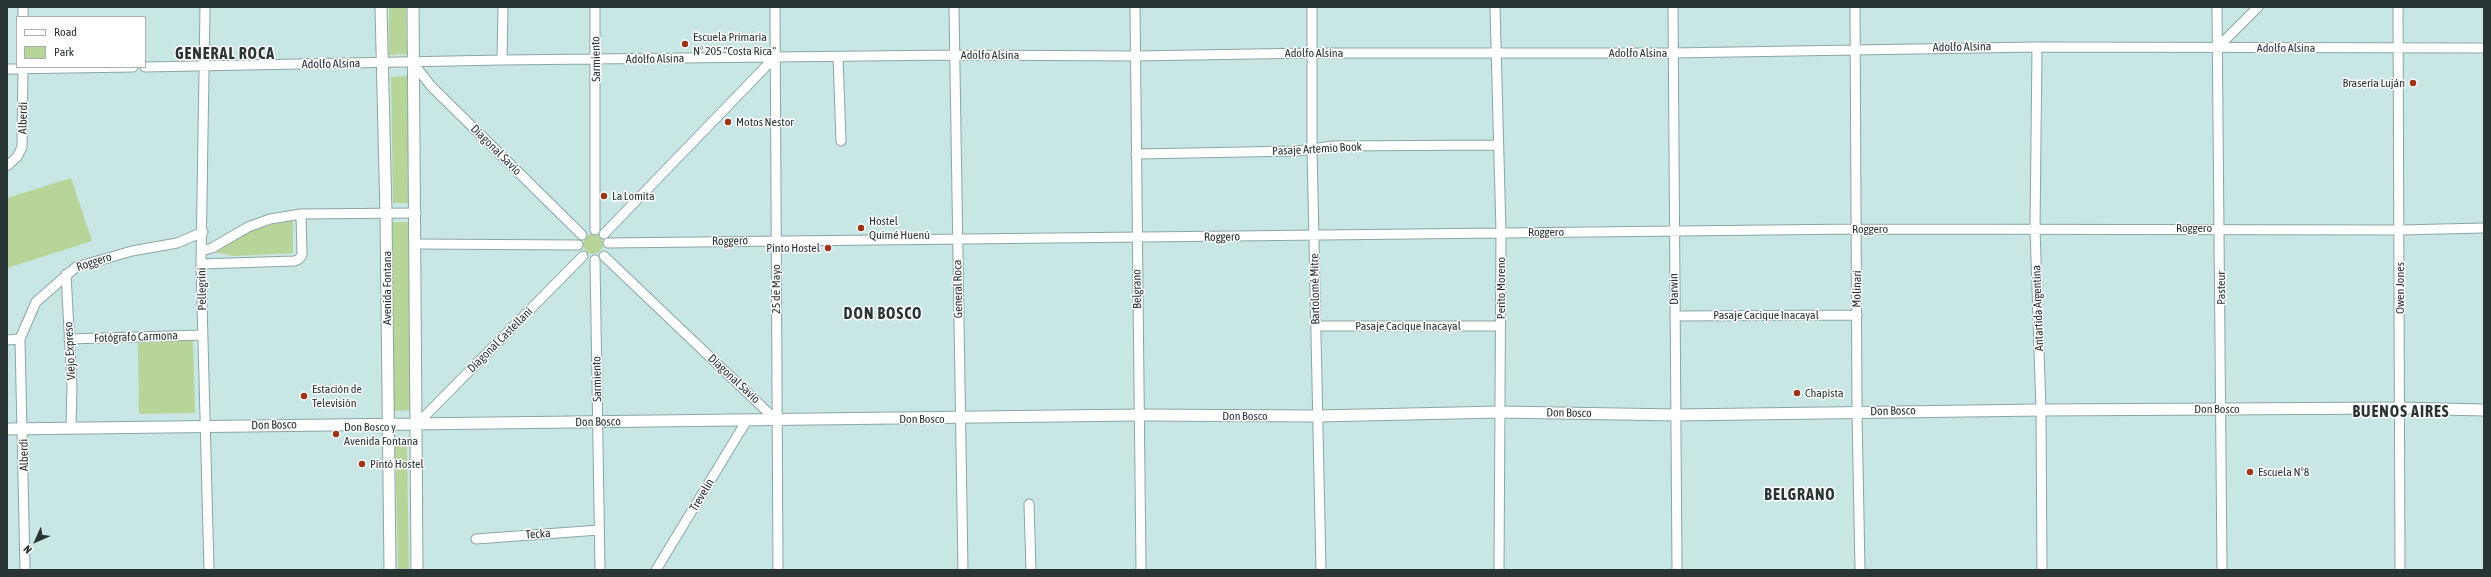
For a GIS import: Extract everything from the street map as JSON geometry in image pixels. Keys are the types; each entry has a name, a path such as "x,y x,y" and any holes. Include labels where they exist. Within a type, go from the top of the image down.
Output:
{"street":[{"name":"Pellegrini","path":"205,7 203,232 201,264 204,426 209,570"},
{"name":"Avenida Fontana","path":"381,7 386,214 390,570"},
{"path":"413,7 416,213 417,570"},
{"path":"502,7 502,60"},
{"name":"Sarmiento","path":"595,7 595,230"},
{"name":"25 de Mayo","path":"775,7 776,420 778,570"},
{"name":"General Roca","path":"954,7 959,418 963,570"},
{"name":"Belgrano","path":"1135,7 1141,570"},
{"name":"Bartolomé Mitre","path":"1312,7 1312,148 1321,570"},
{"name":"Perito Moreno","path":"1495,7 1501,232 1499,570"},
{"name":"Darwin","path":"1673,7 1677,570"},
{"name":"Molinari","path":"1855,7 1858,229 1857,412 1860,570"},
{"name":"Pasteur","path":"2218,7 2221,228 2222,570"},
{"path":"2218,47 2258,7"},
{"name":"Owen Jones","path":"2398,7 2400,49 2400,570"},
{"name":"Adolfo Alsina","path":"146,67 413,63 502,60 955,55 1136,56 1312,53 1673,53 1855,48 2037,47 2484,48"},
{"name":"Antartida Argentina","path":"2037,47 2035,229 2041,410 2042,570"},
{"path":"838,57 841,141"},
{"path":"606,239 595,230 582,235 578,245 583,256 599,258 606,239 775,58"},
{"name":"Diagonal Savio","path":"413,63 431,86 582,235"},
{"path":"7,69 23,68"},
{"name":"Alberdi","path":"8,165 17,157 22,146 23,68"},
{"name":"Pasaje Artemio Book","path":"1136,154 1333,146 1498,145"},
{"path":"202,251 258,223 301,214 416,213"},
{"path":"201,264 295,261 299,259 302,255 301,214"},
{"name":"Roggero","path":"606,239 776,240 1137,238 1501,232 1674,232 1858,229 2221,228 2400,230 2484,228"},
{"name":"Roggero","path":"20,340 36,302 66,274 90,261 132,251 177,243 203,232"},
{"path":"416,244 578,245"},
{"name":"Diagonal Castellani","path":"416,425 583,256"},
{"name":"Diagonal Savio","path":"599,258 776,420"},
{"name":"Sarmiento","path":"599,258 597,422 600,570"},
{"name":"Viejo Expreso","path":"66,274 72,386 71,428"},
{"name":"Pasaje Cacique Inacayal","path":"1675,316 1857,315"},
{"name":"Pasaje Cacique Inacayal","path":"1316,326 1500,326"},
{"name":"Fotógrafo Carmona","path":"69,339 202,335"},
{"path":"7,340 20,340"},
{"name":"Alberdi","path":"20,340 24,428 25,570"},
{"name":"Don Bosco","path":"7,429 1139,415 1318,416 1500,412 1677,415 2041,410 2399,408 2484,410"},
{"name":"Trevelin","path":"656,570 747,420"},
{"path":"1029,504 1031,570"},
{"name":"Tecka","path":"476,539 599,530"}],"green space":[{"path":"389,7 406,7 407,54 389,55"},
{"path":"408,76 410,203 393,203 391,77"},
{"path":"71,178 92,241 7,268 7,198"},
{"path":"293,220 293,253 234,256 214,252 256,228"},
{"path":"392,222 409,222 411,410 394,411"},
{"path":"593,234 600,237 603,244 600,251 593,254 586,251 583,244 586,237"},
{"path":"193,340 195,413 139,414 138,341"},
{"path":"395,443 407,443 409,570 398,570"}],"place":[{"name":"Escuela Primaria Nº 205 \"Costa Rica\"","path":"685,44"},
{"name":"Brasería Luján","path":"2413,83"},
{"name":"Motos Nestor","path":"728,122"},
{"name":"La Lomita","path":"604,196"},
{"name":"Hostel Quimé Huenú","path":"861,228"},
{"name":"Pinto Hostel","path":"828,248"},
{"name":"Chapista","path":"1797,393"},
{"name":"Estación de Televisión","path":"304,396"},
{"name":"Don Bosco y Avenida Fontana","path":"336,434"},
{"name":"Pintó Hostel","path":"362,464"},
{"name":"Escuela N°8","path":"2250,472"}],"district":[{"name":"GENERAL ROCA","path":"225,54"},
{"name":"DON BOSCO","path":"883,314"},
{"name":"BUENOS AIRES","path":"2401,412"},
{"name":"BELGRANO","path":"1800,495"}]}
